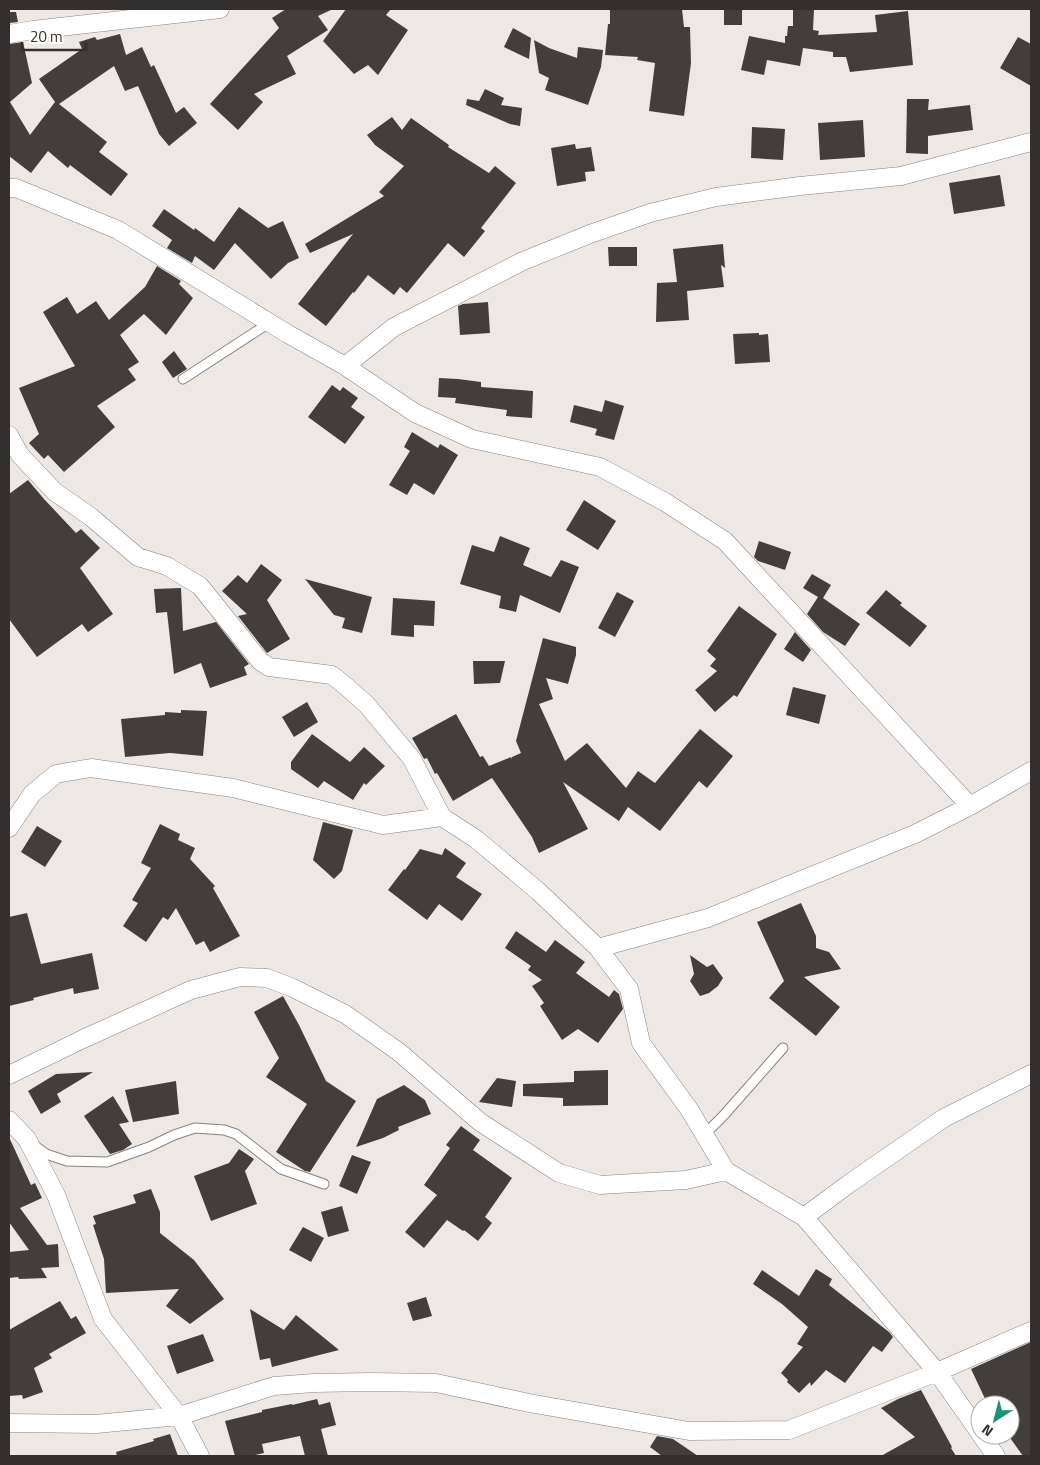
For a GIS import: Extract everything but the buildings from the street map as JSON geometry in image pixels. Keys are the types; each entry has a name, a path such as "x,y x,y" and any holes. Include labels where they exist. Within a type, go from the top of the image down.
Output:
{"street":[{"path":"9,34 220,9"},
{"path":"344,366 394,327 523,261 590,234 650,213 716,197 901,176 1030,146"},
{"path":"9,188 16,188 118,230 269,323 344,366 415,413 472,439 600,467 665,502 725,541 970,806"},
{"path":"9,435 20,455 55,492 91,517 138,557 167,566 200,586 260,661 269,667 332,675 367,705 412,759 442,818 476,839 525,880 598,948 629,989 640,1043 689,1109 726,1171 804,1217 937,1372 970,1418"},
{"path":"9,828 32,794 56,774 91,768 233,788 383,825 442,818"},
{"path":"598,948 708,918 915,834 970,806 1031,771"},
{"path":"9,1075 191,990 240,977 267,978 293,988 345,1014 399,1052 480,1122 559,1173 600,1185 686,1180 726,1171"},
{"path":"804,1217 944,1118 1031,1074"},
{"path":"9,1120 27,1139 56,1195 103,1319 178,1416 200,1456"},
{"path":"9,1423 96,1424 178,1416 274,1386 342,1382 436,1383 529,1403 690,1431 790,1430 937,1372 1031,1331"},
{"path":"988,1445 996,1456"}],"lane":[{"path":"183,380 269,323"},
{"path":"704,1135 783,1048"},
{"path":"27,1139 46,1154 67,1160 107,1162 195,1128 224,1130 236,1134 281,1169 324,1184"}]}
